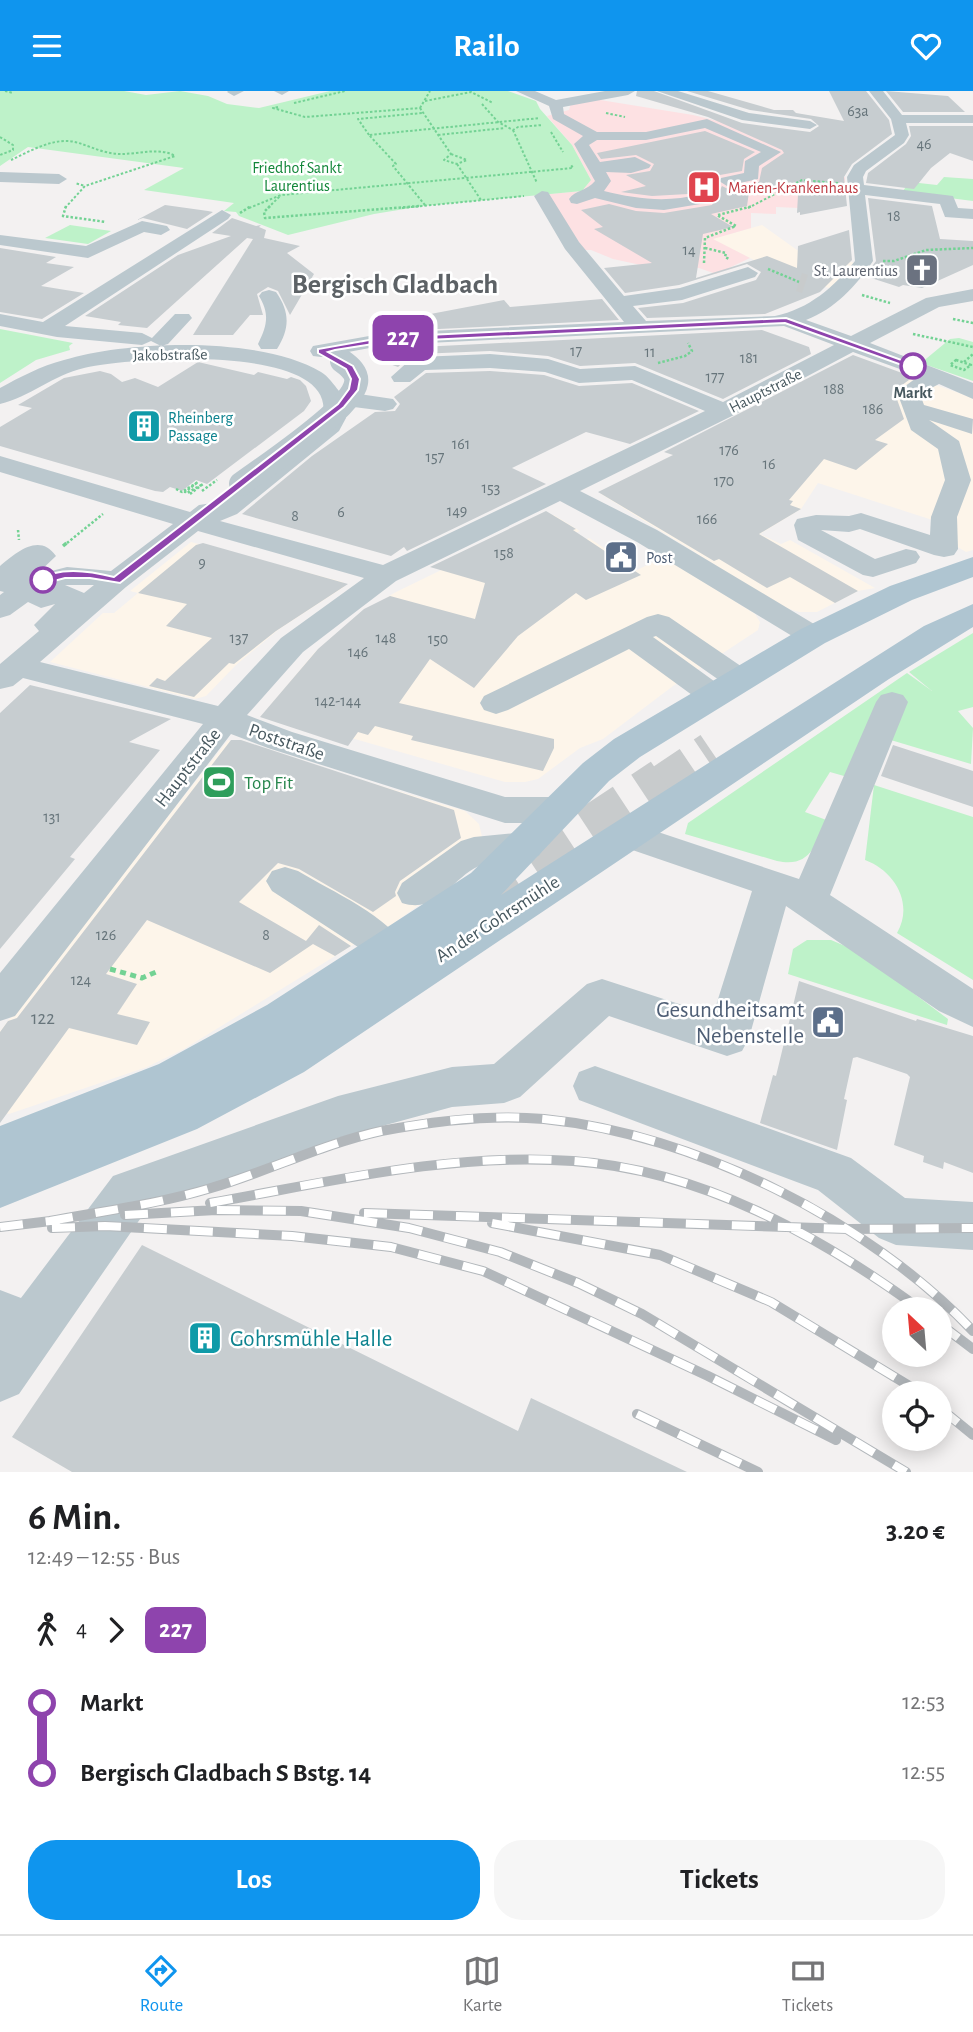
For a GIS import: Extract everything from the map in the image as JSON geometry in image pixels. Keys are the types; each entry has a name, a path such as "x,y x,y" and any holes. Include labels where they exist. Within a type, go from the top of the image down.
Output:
{"main road":[{"name":"An der Gohrsmühle","path":"3,1155 214,1060 284,1019 388,951 422,899 498,874 596,772 627,748 813,636 901,593 963,576"},
{"name":"An der Gohrsmühle","path":"3,1155 179,1113 287,1057 926,639 963,576"},
{"path":"710,749 963,576"},
{"path":"559,810 625,834"}],"street":[{"path":"523,91 560,107 605,113"},
{"path":"560,107 628,91"},
{"path":"664,91 747,117 810,125"},
{"path":"0,320 38,327 162,339 269,344 332,356 386,339 640,328 700,317 786,320 801,316 842,289 865,258 857,216 855,185 860,169 902,135 898,120 876,91"},
{"path":"560,107 594,136"},
{"path":"598,194 634,203 662,206 691,203 706,198 710,192 708,187 719,182 752,176 751,164 774,152 706,123 661,117"},
{"path":"898,120 973,120"},
{"path":"598,194 603,181 581,144 594,136 646,136 706,123"},
{"path":"595,167 615,166"},
{"path":"528,207 546,201 598,194 641,181 650,174"},
{"path":"0,177 59,179"},
{"path":"834,179 947,200 951,213 973,214"},
{"path":"546,201 571,245 592,274 620,302 640,328"},
{"path":"0,342 38,327 133,273 222,215"},
{"path":"0,240 88,252 142,226 161,230"},
{"path":"79,263 133,273"},
{"path":"620,302 682,295 748,273"},
{"path":"816,287 842,289"},
{"name":"Hauptstraße","path":"0,1004 225,719 292,645 386,575 724,411 933,302 973,295"},
{"path":"269,344 279,323 279,314 270,296"},
{"path":"162,339 182,319"},
{"path":"786,320 942,377 973,392"},
{"name":"Jakobstraße","path":"0,397 66,366 110,357 162,352 246,356 297,366 321,379 332,397"},
{"path":"185,513 240,484 321,422 351,393 355,375 332,356"},
{"path":"402,377 419,364 490,361 548,366 579,376 635,373 724,411"},
{"path":"942,377 930,379 908,392 919,425 950,446 958,480 946,512 963,576"},
{"path":"5,672 116,581 185,513 332,397 385,404"},
{"path":"914,411 930,412 972,427"},
{"path":"0,464 121,500 185,513 386,575"},
{"path":"559,490 647,536 813,636"},
{"path":"946,512 973,529"},
{"path":"861,521 963,576 906,557 825,523 849,524 861,521"},
{"path":"5,604 25,589 65,575 90,574 116,581"},
{"path":"5,672 70,607 74,599 60,592 41,599"},
{"path":"496,703 652,640 727,688"},
{"name":"Poststraße","path":"5,672 225,719 280,740 505,810 559,810"},
{"path":"809,900 858,783 862,763 892,702"},
{"path":"625,834 773,883 809,900 943,992 973,1009"},
{"path":"285,881 372,936 388,951"},
{"path":"0,1375 16,1322 130,1192 338,1117 452,1087 504,1083 602,996 727,1038 733,979 773,883"},
{"path":"595,1086 834,1174 896,1221 973,1226"}],"path":[{"path":"5,91 13,93"},
{"path":"345,91 273,108 305,117 420,108 430,91"},
{"path":"425,101 471,92 494,103"},
{"path":"222,215 240,213 256,203 281,195 573,168 547,125 517,127 513,130 506,128 482,104"},
{"path":"369,135 498,122 560,107"},
{"path":"420,108 452,154 467,160 457,163 444,160 452,154"},
{"path":"358,119 423,113"},
{"path":"351,115 358,119 396,164 393,166 425,205"},
{"path":"438,135 506,128"},
{"path":"281,195 264,212 265,218 304,217 481,200 546,201 513,130"},
{"path":"0,137 13,145 13,150 0,156"},
{"path":"11,161 40,147 69,141 98,152 120,155 167,151 175,156 85,186 66,204 63,216 142,226"},
{"path":"457,163 481,200"},
{"path":"59,179 85,186"},
{"path":"718,215 751,207 802,180 855,185"},
{"path":"691,203 702,205 736,226 705,238 704,263"},
{"path":"865,258 894,261 926,250 973,248"},
{"path":"887,327 973,347"},
{"path":"635,373 685,356 692,351 688,343"},
{"path":"963,362 973,354"},
{"path":"176,489 182,492 198,482 185,492 187,493 203,484 185,513"},
{"path":"62,547 121,500"},
{"path":"18,530 18,540"},
{"path":"110,969 142,978 156,972"}],"shaded area":[{"name":"Marien-Krankenhaus","path":"594,99 693,115 730,124 802,159 828,176 845,177 845,184 823,183 799,208 776,207 776,214 751,213 751,228 713,239 750,258 716,274 699,268 650,267 584,250 548,194 582,191 591,180 572,145 547,116 569,110 571,103"},
{"path":"762,225 797,250 856,263 839,290 797,281 711,239"},
{"path":"873,363 973,398 973,550 966,552 949,542 954,527 818,483 801,509 760,534 781,544 790,540 875,588 858,591 817,612 799,612 783,607 601,494 702,440"},
{"path":"554,515 580,531 550,544 516,569 589,538 637,570 664,557 755,614 760,622 758,630 673,686 603,739 580,748 538,779 525,782 505,782 264,713 314,653 350,622 394,593"},
{"path":"191,542 343,582 344,587 278,630 236,665 206,696 195,699 50,662 103,613 114,613 138,593 130,591"},
{"path":"228,740 465,811 479,824 483,841 459,876 383,931 379,929 184,1049 147,1067 9,1114 0,1111 0,1031"}],"green space":[{"name":"Friedhof Sankt Laurentius","path":"0,91 124,91 146,95 180,91 208,96 227,104 259,108 330,91 508,91 536,101 572,145 591,180 582,191 423,206 374,214 288,235 239,216 236,212 224,211 234,203 144,190 184,168 28,147 0,166"},
{"path":"944,177 973,179 973,201 902,192 910,182 937,185"},
{"path":"70,225 111,231 88,244 45,238"},
{"path":"0,329 73,343 69,346 70,350 36,360 0,383"},
{"path":"959,338 973,342 973,381 921,363 950,339"},
{"path":"973,633 973,707 958,711 973,728 971,764 884,738 851,778 830,772 805,812 829,821 810,853 797,861 777,861 685,834 688,823 907,673 932,691 909,672"},
{"path":"874,785 973,817 973,980 897,933 903,911 899,890 885,872 865,860"},
{"path":"807,940 831,940 857,951 948,1019 947,1025 788,974 793,949"}],"building":[{"path":"637,91 654,91 742,123 810,132 819,126 811,119 750,110 687,91 708,91 774,110 793,110 796,113 844,121 829,91 866,91 889,120 892,134 852,164 844,177 847,206 800,215 800,212 797,213 798,195 768,189 749,192 747,206 711,214 733,227 703,234 696,278 767,256 797,268 798,246 849,230 852,260 820,292 765,314 647,318 638,308 683,303 756,280 761,272 747,264 679,285 625,293 604,268 652,263 594,229 603,227 581,210 609,204 636,211 664,213 712,205 722,186 728,189 759,182 762,168 784,153 708,117 636,96"},
{"path":"886,91 948,96 965,112 903,112"},
{"path":"909,126 973,126 973,161 950,153 931,168 914,189 866,183 868,173 906,144 911,136"},
{"path":"705,131 755,152 744,159 742,171 720,175 717,179 711,177 701,182 698,192 652,196 621,192 646,186 626,175 650,171 654,164 636,155 601,159 597,153"},
{"path":"868,198 932,206 940,239 973,241 973,265 922,288 903,285 899,287 865,276 876,261"},
{"path":"165,205 213,212 187,229 143,218 137,220"},
{"path":"232,218 256,226 261,225 259,227 266,230 264,238 300,246 287,253 314,274 290,315 278,291 268,287 257,294 263,315 250,315 233,335 193,335 253,239 247,238 147,328 118,325 121,322 85,316 178,255 231,236 212,233"},
{"path":"0,248 56,257 46,263 74,267 41,286 84,293 42,319 0,312"},
{"path":"602,299 619,320 378,332 376,317 416,311 420,316 504,300 510,307"},
{"path":"762,330 809,347 811,354 723,399 635,363 580,366 548,356 490,351 418,354 409,357 398,367 381,361 380,349"},
{"path":"853,355 913,377 894,391 904,419 875,440 888,444 856,470 824,459 789,500 793,501 790,505 801,509 759,534 858,591 835,603 790,577 767,588 719,559 714,561 598,492 673,455 664,452"},
{"name":"Rheinberg Passage","path":"198,362 254,375 258,372 300,380 306,386 311,401 304,411 207,484 196,480 182,491 170,487 163,492 155,491 0,446 0,427 32,408 18,405 64,378 100,371 111,374 122,382 135,378 158,387"},
{"path":"490,371 544,375 579,386 632,383 699,411 630,444 586,432 512,468 546,484 407,551 404,547 391,556 242,514 312,456 375,412 395,411 400,404 394,397 426,373"},
{"path":"546,511 641,575 586,600 576,593 518,636 474,688 430,659 399,703 554,739 554,748 543,771 411,740 413,736 375,726 368,735 358,732 348,746 260,717 318,649 364,609 390,596 475,619 485,583 430,567"},
{"path":"203,543 348,584 276,631 234,664 229,663 194,697 149,686 157,678 165,681 212,638 166,626 187,604 138,593 196,545"},
{"path":"30,685 171,719 129,742 160,750 70,857 75,859 0,949 0,713"},
{"path":"231,740 241,740 454,810 461,838 400,881 396,896 373,912 299,869 278,863 239,902 306,941 319,925 351,946 335,956 313,944 270,973 147,920 106,974 137,984 117,1014 150,1022 137,1045 69,1028 0,1123 0,1032 8,1021 17,1018"},
{"path":"893,745 973,771 973,807 881,776"},
{"path":"799,981 916,1021 917,1019 973,1036 973,1173 944,1162 943,1169 923,1162 924,1156 894,1145 910,1077 857,1057 853,1058 844,1099 847,1100 837,1150 760,1123 773,1075 776,1076"},
{"name":"Gohrsmühle Halle","path":"142,1245 518,1431 531,1398 687,1472 72,1472 12,1437"}],"tunnel":[{"path":"799,282 805,284"},
{"path":"661,782 710,749"},
{"path":"478,902 663,780"}],"railway":[{"path":"50,1221 191,1194 359,1136 421,1124 503,1117 544,1119 602,1128 660,1143 719,1164 776,1189 845,1229"},
{"path":"210,1203 390,1171 527,1159 620,1167 667,1178 712,1192 789,1227"},
{"path":"125,1215 216,1210 301,1211 409,1228 500,1252 578,1283 642,1314 906,1472"},
{"path":"364,1213 789,1227"},
{"path":"0,1227 59,1220"},
{"path":"492,1223 660,1255 771,1302 901,1381"},
{"path":"52,1228 105,1226 292,1236 391,1247 483,1271 708,1376 836,1440"},
{"path":"789,1227 845,1229"},
{"path":"789,1227 841,1256 903,1297"},
{"path":"845,1229 973,1228"},
{"path":"845,1229 931,1291 973,1331"},
{"path":"952,1333 973,1349"},
{"path":"637,1414 758,1472"},
{"path":"952,1418 973,1435"}],"bus line":[{"name":"227","path":"43,580 65,575 90,574 116,581 302,438 341,405 354,390 356,379 350,368 336,357 321,351 386,339 786,320 913,366"}],"place":[{"name":"Marien-Krankenhaus","path":"704,187"},
{"name":"St. Laurentius","path":"922,270"},
{"name":"Markt","path":"913,366"},
{"name":"Rheinberg Passage","path":"144,426"},
{"name":"Post","path":"621,557"},
{"name":"Top Fit","path":"219,782"},
{"name":"Gesundheitsamt Nebenstelle","path":"828,1022"},
{"name":"Gohrsmühle Halle","path":"205,1338"}],"district":[{"name":"Bergisch Gladbach","path":"395,283"}]}
